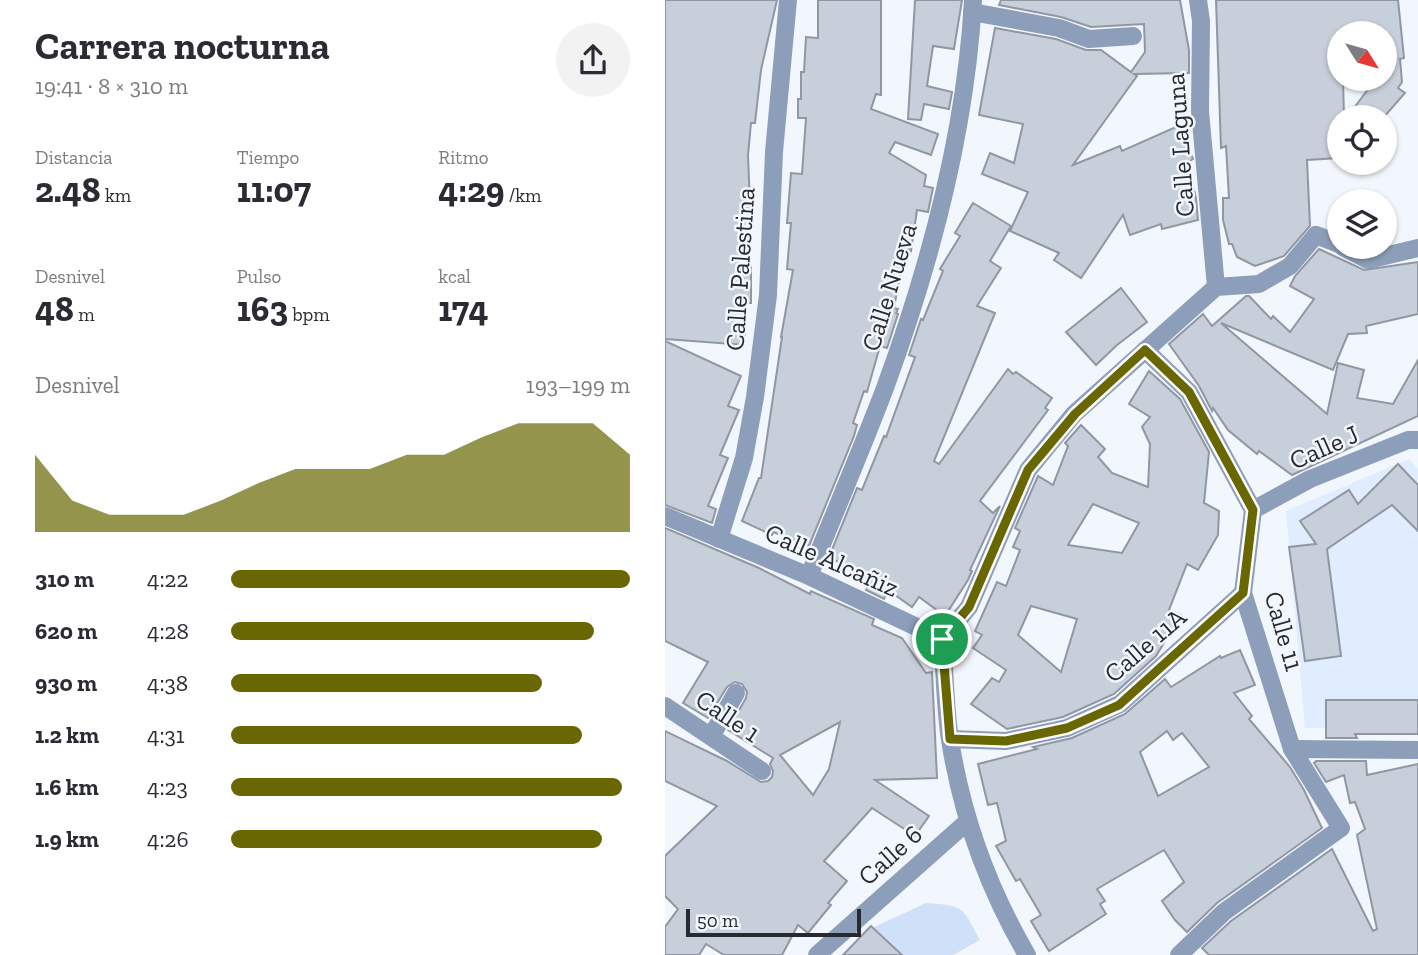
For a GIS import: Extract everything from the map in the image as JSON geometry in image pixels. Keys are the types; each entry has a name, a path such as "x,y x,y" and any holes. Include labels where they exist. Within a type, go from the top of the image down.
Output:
{"street":[{"name":"Calle Palestina","path":"719,539 744,458 755,397 768,295 774,152 788,0"},
{"name":"Calle Laguna","path":"1198,0 1201,21 1200,111 1216,287"},
{"path":"972,6 1059,28 1089,39 1133,36"},
{"name":"Calle Nueva","path":"809,576 885,387 925,265 947,175 964,83 972,6"},
{"path":"1027,955 1002,912 967,822 950,739 942,639 969,607 1028,470 1075,414 1216,287 1259,284 1290,266 1316,235 1327,240"},
{"path":"1397,253 1418,248"},
{"path":"1145,350 1189,392 1253,510"},
{"name":"Calle J","path":"1253,510 1310,479 1408,440 1418,440"},
{"name":"Calle 11","path":"1179,955 1224,912 1341,828 1293,749 1243,593 1253,510"},
{"name":"Calle Alcañiz","path":"665,516 809,576 942,639"},
{"name":"Calle 11A","path":"950,739 1006,741 1067,728 1119,705 1243,593"},
{"path":"712,736 736,693"},
{"name":"Calle 1","path":"665,706 762,771"},
{"path":"1293,749 1418,750"},
{"name":"Calle 6","path":"817,955 967,822"}],"shaded area":[{"path":"1409,459 1418,469 1418,727 1305,728 1286,511"},
{"path":"926,903 948,905 961,910 980,940 953,955 903,955 874,927"}],"building":[{"path":"665,0 777,0 761,70 755,123 751,123 748,155 751,229 748,265 751,265 751,303 745,303 745,345 665,339"},
{"path":"818,0 881,0 881,95 876,94 871,109 938,134 931,155 895,142 889,153 926,175 924,186 933,188 928,212 917,210 911,251 905,247 894,308 898,309 898,314 887,348 880,346 867,392 864,391 853,423 857,425 854,436 809,546 773,532 772,535 742,521 761,478 793,270 787,269 791,173 802,174 806,118 798,118 798,99 801,99 801,72 804,72 806,37 818,38"},
{"path":"915,0 962,0 954,49 933,46 927,86 952,92 949,109 924,104 921,120 908,119"},
{"path":"1001,0 1180,0 1189,50 1189,73 1134,74 1137,76 1073,165 1120,146 1122,151 1178,126 1193,159 1187,163 1196,198 1198,220 1162,229 1161,224 1130,235 1123,215 1081,278 1054,260 1059,253 1010,231 1028,192 982,174 990,153 1014,163 1023,124 979,115 995,28 1056,39 1086,50 1101,50 1131,72 1145,52 1144,24 1091,27 1061,17 999,5"},
{"path":"1216,0 1398,0 1404,58 1400,59 1402,82 1398,88 1405,93 1394,105 1356,105 1367,91 1397,91 1397,21 1327,21 1327,91 1343,91 1344,105 1327,105 1327,159 1307,160 1310,226 1284,256 1255,266 1237,257 1232,244 1229,244 1223,220 1223,198 1229,198 1226,146 1221,148"},
{"path":"973,203 1011,226 990,261 1001,268 977,306 995,313 934,461 939,464 1008,369 1052,398 1045,408 1048,410 980,501 993,513 1000,506 970,570 972,571 968,580 945,616 919,597 912,607 888,590 884,599 866,590 871,580 829,557 857,488 862,490 884,436 886,437 915,357 909,355 921,319 923,320 943,271 940,269 960,236 955,233"},
{"path":"1319,249 1327,253 1327,259 1340,259 1364,270 1418,262 1418,314 1366,326 1367,333 1348,334 1333,370 1221,323 1327,414 1338,363 1364,370 1357,398 1393,404 1418,360 1418,416 1292,475 1259,451 1257,454 1228,430 1213,408 1212,411 1199,386 1169,344 1203,314 1212,326 1246,296 1290,332 1314,299 1290,286 1295,276"},
{"path":"1121,288 1147,322 1096,365 1066,332"},
{"path":"665,341 741,376 728,406 739,410 720,455 728,458 708,506 716,509 712,523 665,505"},
{"path":"1149,371 1180,399 1209,452 1204,503 1219,511 1218,535 1198,570 1187,564 1169,610 1181,615 1156,656 1114,694 1063,717 1007,729 971,704 992,678 999,682 1006,670 973,648 982,635 975,631 997,582 1006,586 1020,550 1013,547 1020,531 1015,528 1038,476 1053,485 1068,446 1065,443 1081,425 1105,449 1098,457 1112,473 1148,487 1150,444 1142,427 1150,417 1129,404","holes":["1093,504 1139,523 1122,553 1068,545","1031,606 1077,619 1061,672 1018,635"]},
{"path":"1398,464 1418,485 1418,531 1392,505 1327,549 1341,656 1305,661 1289,547 1316,544 1300,521 1349,490 1358,504"},
{"path":"665,528 759,568 810,594 811,591 874,619 872,625 902,638 926,673 932,672 937,778 875,780 929,816 915,836 872,808 824,861 847,881 808,933 798,925 782,955 724,955 706,944 699,955 665,955 665,927 678,909 665,896 665,856 717,806 665,781 665,731 727,761 761,782 772,777 770,764 773,758 728,730 746,698 747,692 742,684 735,682 727,687 708,718 683,703 708,662 665,641","holes":["840,722 829,769 813,795 780,755"]},
{"path":"1240,650 1255,685 1234,693 1252,716 1249,719 1290,767 1322,828 1217,903 1187,932 1162,901 1184,882 1164,850 1097,889 1105,901 1100,904 1106,914 1049,951 1031,921 1041,915 1020,879 1016,881 996,846 1006,841 997,803 988,805 978,764 1072,738 1125,714 1165,679 1171,687 1220,656 1221,658","holes":["1167,731 1173,740 1182,733 1209,767 1158,796 1140,752"]},
{"path":"1326,700 1418,700 1418,734 1355,734 1357,738 1326,738"},
{"path":"1366,761 1367,775 1418,764 1418,955 1209,955 1202,948 1231,921 1332,849 1373,931 1377,929 1357,835 1365,829 1355,802 1350,803 1344,775 1326,782 1314,763"},
{"path":"871,926 902,955 843,955"}],"route":[{"path":"1145,350 1189,392 1253,510 1243,593 1119,705 1067,728 1006,741 950,739 942,639 969,607 1028,470 1075,414 1145,350"}]}
